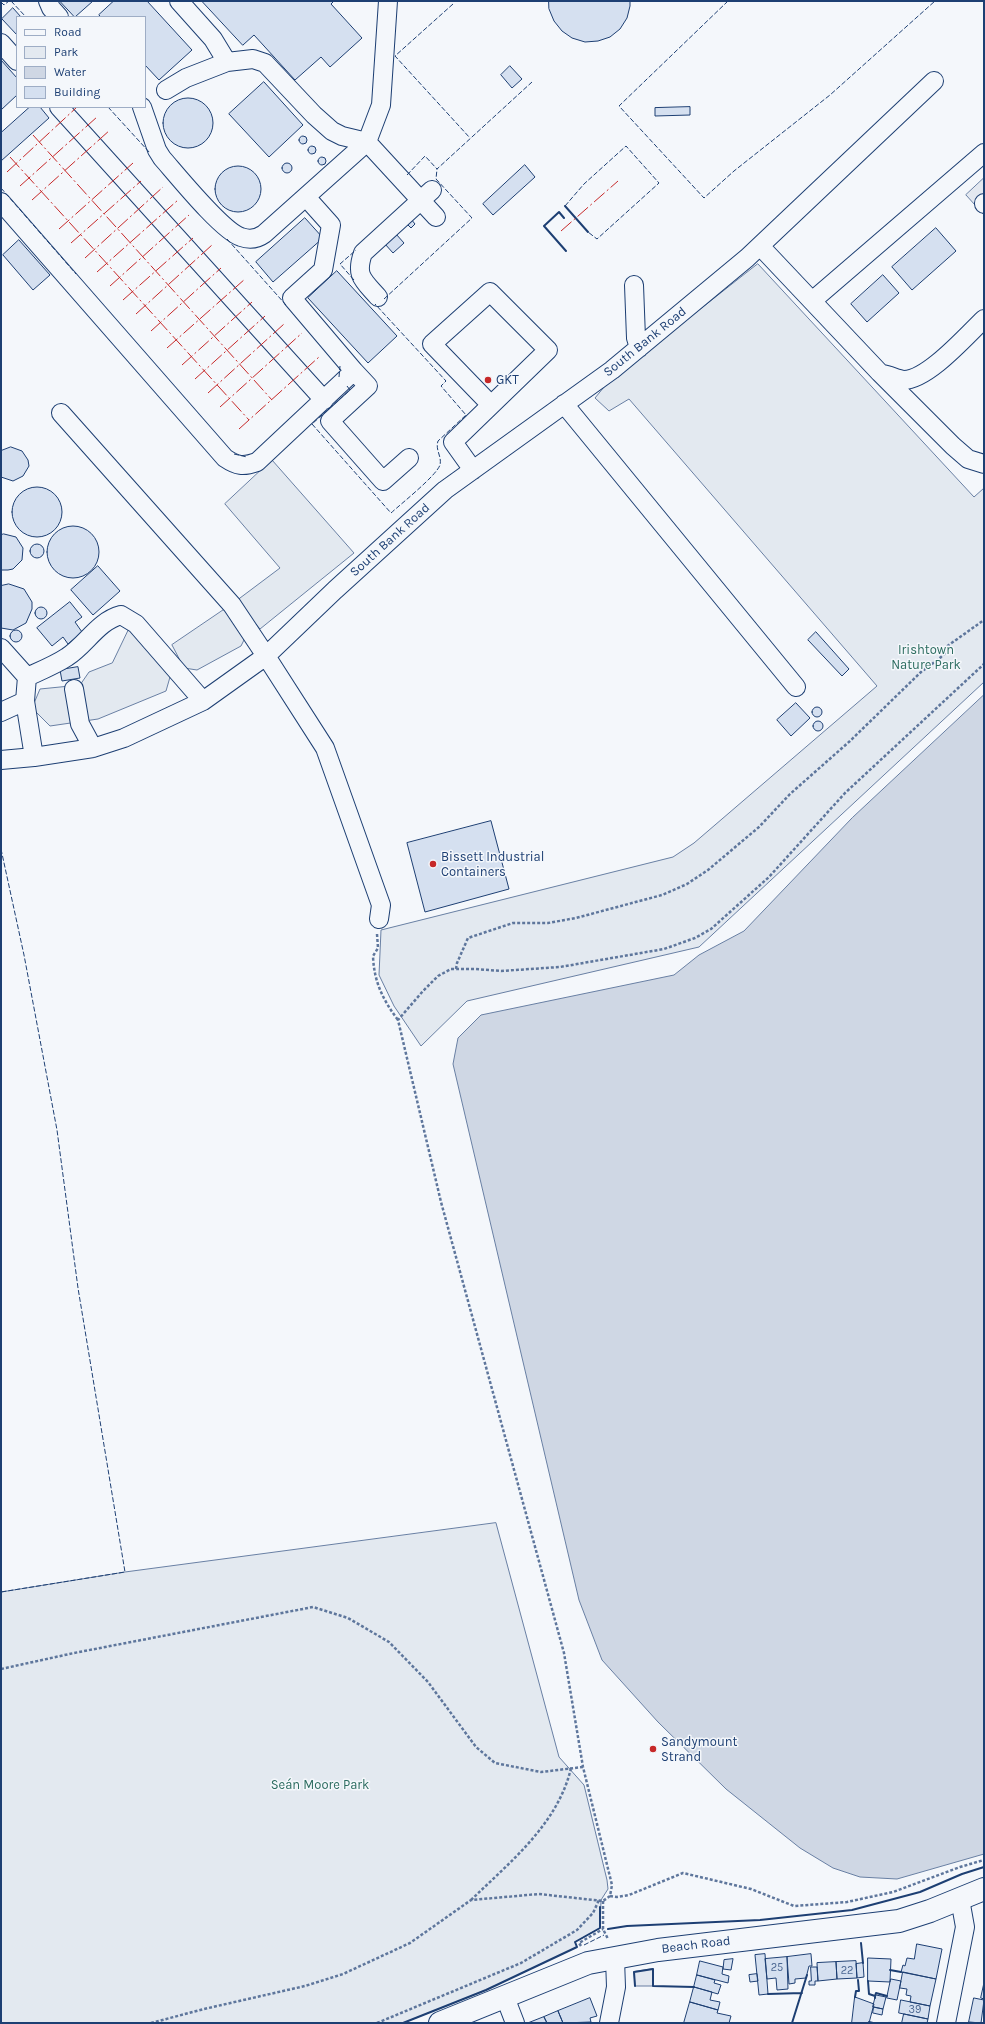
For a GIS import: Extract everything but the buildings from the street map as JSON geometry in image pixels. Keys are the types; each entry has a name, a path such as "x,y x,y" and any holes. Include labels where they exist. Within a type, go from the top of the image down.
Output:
{"main road":[{"name":"Beach Road","path":"440,2023 588,1963 615,1959 638,1952 899,1921 984,1889"}],"street":[{"path":"48,1 51,8 58,16"},
{"path":"179,1 213,40 227,62"},
{"path":"142,108 157,150 162,158 224,226 240,237 257,238 264,234 367,142 381,105 388,1"},
{"path":"1,44 16,60"},
{"path":"166,90 186,78 227,62 253,59 265,63 314,115 332,131 342,136 367,142 426,195 436,217"},
{"name":"South Bank Road","path":"1,760 34,757 93,748 124,738 203,701 266,656 335,590 445,490 639,348 755,251 934,81"},
{"path":"60,108 324,400"},
{"path":"812,301 984,153"},
{"path":"378,297 361,278 359,263 363,253 426,195"},
{"path":"306,197 331,225 323,270 292,298 368,386 330,421 383,481 408,458"},
{"path":"1,202 225,458 234,464 245,466 257,462 354,371"},
{"path":"755,251 812,301 880,373 968,460 984,464"},
{"path":"634,285 636,338 639,348"},
{"path":"473,470 453,442 548,350 490,292 432,344 491,405"},
{"path":"880,373 904,380 922,375 984,319"},
{"path":"564,404 796,687"},
{"path":"61,413 232,605 325,748 381,905 379,919"},
{"path":"27,677 67,657 103,624 112,618 121,615 136,624 203,701"},
{"path":"1,648 27,677 24,701 34,757"},
{"path":"74,689 80,724 93,748"},
{"path":"1,712 24,701"},
{"path":"946,2023 965,1927 960,1899"},
{"path":"609,2023 616,1987 615,1959"},
{"path":"505,1997 515,2023"}],"path":[{"path":"456,969 457,963 468,938 475,935 513,923 548,924 638,902 662,895 680,887 708,870 759,827 790,794 850,741 920,672 940,658 945,653 946,647 984,620"},
{"path":"398,1020 438,976 451,969 501,971 560,967 664,948 695,938 711,929 769,877 845,793 984,664"},
{"path":"379,919 376,940 378,948 373,956 373,965 385,1002 398,1020 441,1202 564,1652 583,1767 612,1886 610,1896 603,1901 539,1894 471,1900"},
{"path":"1,1669 74,1652 313,1607 348,1618 389,1642 428,1682 476,1747 495,1763 541,1772 583,1767"},
{"path":"151,2023 204,2009 305,1986 343,1974 410,1943 471,1900 531,1841 558,1803 566,1788 570,1768"},
{"path":"610,1896 617,1897 629,1895 683,1873 751,1889 794,1906 847,1902 893,1892 960,1867 984,1860"},
{"path":"377,2023 521,1963 577,1930 593,1912 599,1900"},
{"path":"603,1901 604,1929 608,1939"},
{"path":"584,1951 579,1943 604,1929"}],"green space":[{"name":"Irishtown Nature Park","path":"758,264 974,497 984,488 984,682 699,947 467,1001 421,1046 394,1006 379,975 381,930 673,857 694,843 877,686 629,399 609,411 595,398 609,381"},
{"path":"272,460 354,553 260,629 236,601 280,568 225,504"},
{"path":"228,607 245,638 241,646 197,670 184,668 172,645"},
{"path":"130,627 170,677 166,691 98,719 50,726 32,708 40,689 80,685 89,672 112,663"},
{"name":"Seán Moore Park","path":"496,1523 559,1757 584,1785 607,1880 608,1889 601,1900 600,1928 575,1942 577,1947 486,1990 403,2023 1,2023 1,1592 125,1572"}],"shaded area":[{"path":"984,178 984,215 966,195"},
{"path":"653,1969 653,1986 635,1986 634,1972"}],"water":[{"path":"984,695 984,1854 897,1879 860,1877 833,1868 800,1848 726,1789 658,1722 602,1660 579,1600 453,1064 458,1038 481,1015 674,975 699,955 744,931 852,818"}],"fence":[{"path":"1,2 4,5 9,1"},
{"path":"11,1 25,16"},
{"path":"728,1 619,106 704,198 734,171 830,95 935,1"},
{"path":"453,4 395,56 470,138"},
{"path":"407,175 425,156 437,169 532,82"},
{"path":"109,108 150,153"},
{"path":"565,206 584,184 626,146 659,183 597,239 588,232"},
{"path":"384,299 472,218 436,179 437,169"},
{"path":"1,188 76,274"},
{"path":"227,239 286,305"},
{"path":"354,280 340,264 356,250"},
{"path":"347,386 350,390 312,424 391,513 426,482 437,470 440,465 437,447 438,441 466,415 441,386 446,381 375,304"},
{"path":"339,377 340,366"},
{"path":"234,454 247,457"},
{"path":"1,849 24,955 57,1130 78,1288 125,1572 1,1592"},
{"path":"584,1945 604,1935"}],"wall":[{"path":"565,206 588,232"},
{"path":"564,218 559,212 544,226 566,251"},
{"path":"608,1929 627,1926 760,1920 852,1910 920,1892 962,1874 984,1867"},
{"path":"403,2023 486,1990 577,1947 575,1942 600,1928 600,1907"},
{"path":"861,1943 863,1963"},
{"path":"635,1986 634,1972 653,1969 653,1986 694,1987"},
{"path":"890,1970 901,1972"},
{"path":"792,2023 807,1975"},
{"path":"855,1997 856,1991 859,1991 858,1980"},
{"path":"868,1981 869,1994 875,1996 875,1998"},
{"path":"768,1994 802,1993"},
{"path":"875,1996 876,1993 887,1996"},
{"path":"869,2022 873,2023"}],"power":[{"path":"7,172 76,108"},
{"path":"20,186 97,117"},
{"path":"32,200 110,130"},
{"path":"33,135 272,400"},
{"path":"10,157 249,420"},
{"path":"59,229 133,163"},
{"path":"71,243 141,181"},
{"path":"561,231 618,181"},
{"path":"85,258 163,187"},
{"path":"97,272 178,200"},
{"path":"110,286 189,215"},
{"path":"123,300 193,238"},
{"path":"136,314 212,245"},
{"path":"151,331 221,268"},
{"path":"167,348 245,279"},
{"path":"182,365 252,302"},
{"path":"195,379 265,316"},
{"path":"208,393 284,324"},
{"path":"220,407 302,333"},
{"path":"239,429 319,357"}],"place":[{"name":"GKT","path":"488,380"},
{"name":"Bissett Industrial Containers","path":"433,864"},
{"name":"Sandymount Strand","path":"653,1749"}]}
